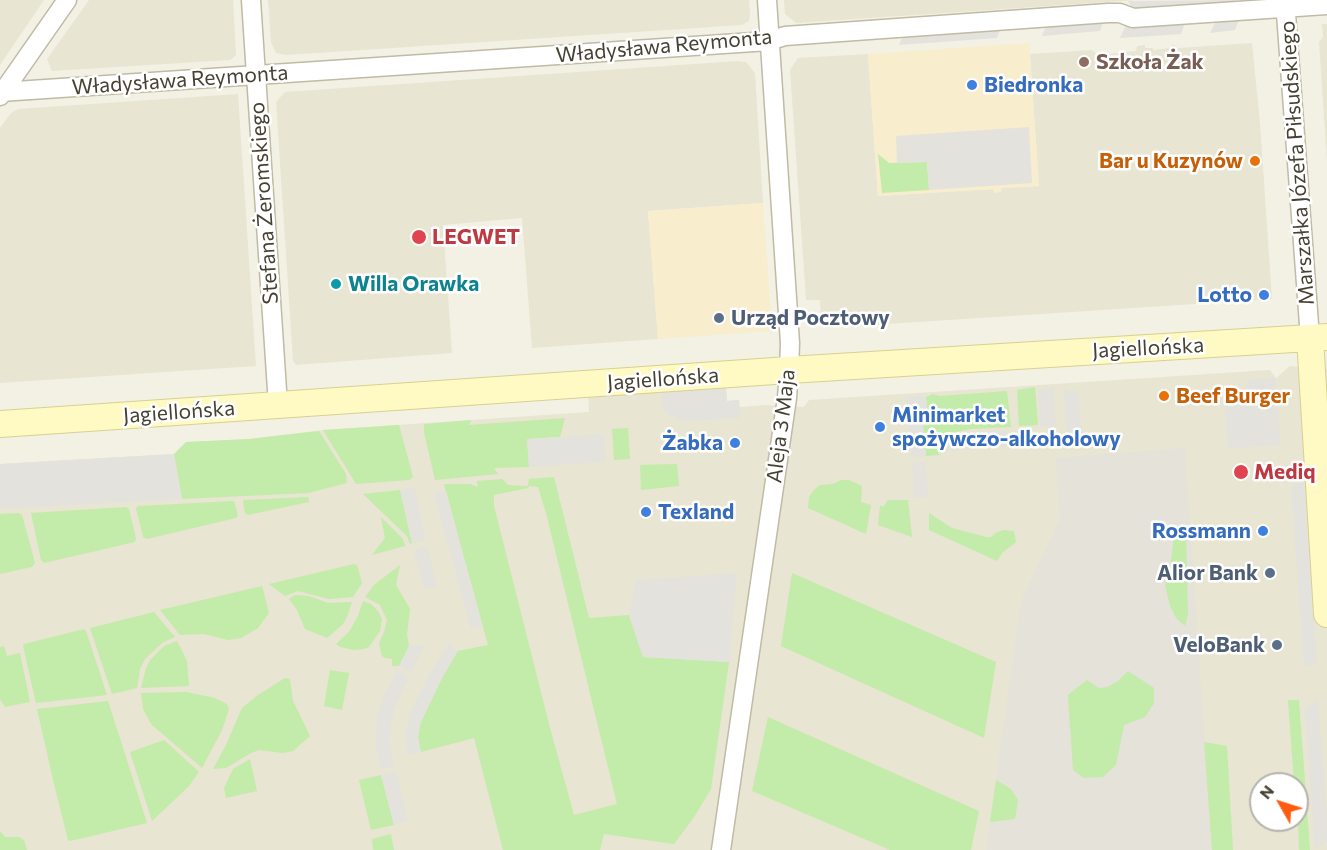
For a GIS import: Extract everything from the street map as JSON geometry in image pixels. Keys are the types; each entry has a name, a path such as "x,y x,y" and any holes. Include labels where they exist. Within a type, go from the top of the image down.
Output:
{"street":[{"path":"1,93 67,0"},
{"name":"Stefana Żeromskiego","path":"251,0 278,405"},
{"name":"Aleja 3 Maja","path":"721,850 787,398 789,370 790,343 767,0"},
{"name":"Władysława Reymonta","path":"1,93 769,41 784,36 1108,13 1120,13 1133,18 1285,4 1327,5"},
{"name":"Marszałka Józefa Piłsudskiego","path":"1285,4 1318,337 1327,614"},
{"name":"Jagiellońska","path":"0,424 789,370 1318,337"}],"shaded area":[{"path":"0,0 44,0 0,65"},
{"path":"89,0 233,0 236,55 230,60 52,71 47,59"},
{"path":"268,0 749,0 750,15 749,21 742,25 286,55 276,53 271,42"},
{"path":"784,0 1137,0 796,23 785,14"},
{"path":"1236,0 1241,8 1135,14 1128,1"},
{"path":"1240,17 1235,30 1210,33 1217,19"},
{"path":"1104,20 1100,31 1042,36 1047,23"},
{"path":"1186,20 1181,34 1120,38 1126,25"},
{"path":"1322,24 1327,24 1327,163 1319,42 1323,37"},
{"path":"1001,27 997,38 899,45 904,33"},
{"path":"1029,43 1039,186 1002,188 1001,192 994,193 993,189 878,196 868,54"},
{"path":"1252,43 1272,299 826,328 821,324 820,300 806,300 790,70 798,58 868,54 878,196 994,189 994,193 1002,188 1039,186 1030,54 1092,50 1098,55 1136,51 1137,46 1145,45 1145,48 1153,48 1153,50 1169,48 1173,44 1178,48"},
{"path":"746,62 755,73 763,203 648,211 658,339 532,348 522,218 443,225 452,353 296,365 293,361 276,102 285,92"},
{"path":"238,94 256,366 0,383 0,128 11,113 18,109"},
{"path":"1029,127 1032,183 929,190 927,162 897,163 896,136"},
{"path":"763,203 772,331 658,339 648,211"},
{"path":"1290,366 1327,369 1327,850 0,850 0,464 174,454 186,442 589,412 588,393 726,387 727,401 739,400 740,407 767,405 804,407 809,400 1270,370 1276,378"},
{"path":"1275,378 1281,445 1228,449 1225,406 1248,404 1247,380"},
{"path":"726,387 727,401 739,400 740,418 685,421 668,414 662,408 662,390"},
{"path":"1053,388 1056,428 1040,427 1038,390"},
{"path":"1064,388 1068,391 1078,391 1082,441 1067,443"},
{"path":"906,397 926,397 929,424 923,426 926,456 911,457"},
{"path":"1008,430 1009,446 947,450 946,434"},
{"path":"604,434 605,462 529,467 527,439"},
{"path":"1185,448 1212,850 986,850 1021,602 1060,519 1056,458"},
{"path":"174,454 182,499 0,509 0,464"},
{"path":"925,462 928,497 914,497 912,463"},
{"path":"1305,481 1317,663 1304,667 1291,486"},
{"path":"415,488 425,540 412,543 400,490"},
{"path":"446,491 482,626 471,629 434,493"},
{"path":"427,546 437,586 424,589 414,550"},
{"path":"737,573 729,662 643,657 629,615 636,580"},
{"path":"449,643 458,651 420,724 418,738 421,752 408,755 405,734 412,709"},
{"path":"425,645 411,673 399,666 409,646"},
{"path":"397,671 409,677 394,709 391,726 389,739 394,766 381,769 376,747 377,717 384,696"},
{"path":"1318,700 1327,841 1315,849 1305,709"},
{"path":"396,771 408,821 394,825 381,775"}],"green space":[{"path":"878,154 889,163 927,162 929,190 882,193"},
{"path":"1035,387 1038,425 1019,426 1017,390"},
{"path":"1007,391 1011,427 971,429 946,434 947,450 938,455 926,456 923,426 929,424 926,397 933,394 940,396"},
{"path":"565,418 560,437 527,439 529,467 494,468 498,474 435,480 424,424 471,420 469,425"},
{"path":"399,425 413,477 409,480 356,484 323,430"},
{"path":"628,428 630,459 614,460 612,429"},
{"path":"319,431 346,474 347,483 308,493 182,499 174,454 186,442 249,439"},
{"path":"677,464 679,486 641,490 640,465"},
{"path":"554,477 589,618 629,615 643,657 729,662 711,789 674,844 604,834 600,850 503,850 474,738 421,752 418,738 420,724 453,655 458,651 488,645 444,484 470,484 478,487 477,481 502,479 508,485 528,486 529,479","holes":["529,486 538,487 617,804 574,815 494,506 494,495"]},
{"path":"841,480 849,480 862,486 861,502 871,505 866,534 808,508 809,497 814,490 820,485 833,484"},
{"path":"400,490 412,543 410,544 407,536 363,494"},
{"path":"308,497 309,502 248,515 245,513 243,502 244,500"},
{"path":"888,500 908,500 912,537 878,525 880,506 884,506"},
{"path":"234,501 238,515 236,518 147,539 143,537 136,509 138,506"},
{"path":"126,507 129,509 135,542 44,563 41,560 31,513"},
{"path":"19,513 22,515 35,563 32,567 0,574 0,514"},
{"path":"929,513 952,528 986,537 991,537 1004,530 1014,531 1016,542 1002,553 997,561 929,530"},
{"path":"381,517 403,539 405,546 372,555 385,538"},
{"path":"1186,535 1188,614 1185,626 1176,618 1170,606 1165,585 1170,569 1174,536"},
{"path":"357,565 362,583 353,597 329,599 298,591 285,596 269,584"},
{"path":"400,565 396,585 410,609 407,635 409,646 399,666 392,666 392,659 382,656 379,644 387,620 380,605 365,597 374,585"},
{"path":"792,573 996,662 984,738 781,646"},
{"path":"262,586 269,613 258,628 241,638 228,640 204,634 180,635 160,610"},
{"path":"295,595 309,596 328,603 352,602 343,624 327,638 305,629 297,610 289,599"},
{"path":"363,601 371,604 378,611 382,619 380,631 369,647 364,649 354,650 340,647 336,644 349,632"},
{"path":"154,612 175,637 163,642 145,659 140,669 137,688 112,694 90,628"},
{"path":"84,629 107,695 36,703 24,644"},
{"path":"177,641 187,661 189,686 141,688 151,659 164,646"},
{"path":"4,646 7,656 20,653 30,702 5,707 0,699 0,647"},
{"path":"330,670 349,673 342,710 324,706"},
{"path":"1128,671 1154,688 1154,703 1145,717 1124,725 1116,765 1103,777 1084,778 1073,770 1068,695 1087,680 1099,688 1108,687"},
{"path":"285,678 290,679 293,701 310,736 293,751 283,753 259,750 226,768 213,769 242,708"},
{"path":"186,692 215,698 227,704 229,709 222,730 202,768 151,724 143,709 141,693"},
{"path":"1288,700 1299,700 1304,772 1293,772"},
{"path":"108,701 147,823 70,841 37,709"},
{"path":"768,717 979,811 971,850 890,850 752,791"},
{"path":"164,740 199,772 189,786 152,821 130,752"},
{"path":"1204,742 1227,746 1233,850 1212,850"},
{"path":"250,759 257,791 226,798 224,788 233,769"},
{"path":"381,775 394,825 371,830 359,780"},
{"path":"996,780 1011,789 1018,800 1015,819 990,822"},
{"path":"0,831 5,837 19,837 24,840 27,850 0,850"},
{"path":"1298,832 1309,832 1310,850 1299,850"},
{"path":"391,834 394,850 373,850 372,839"}],"place":[{"name":"Szkoła Żak","path":"1084,62"},
{"name":"Biedronka","path":"972,85"},
{"name":"Bar u Kuzynów","path":"1255,161"},
{"name":"LEGWET","path":"419,237"},
{"name":"Willa Orawka","path":"336,284"},
{"name":"Lotto","path":"1264,295"},
{"name":"Urząd Pocztowy","path":"719,318"},
{"name":"Beef Burger","path":"1164,396"},
{"name":"Minimarket spożywczo-alkoholowy","path":"880,427"},
{"name":"Żabka","path":"735,443"},
{"name":"Mediq","path":"1241,472"},
{"name":"Texland","path":"646,512"},
{"name":"Rossmann","path":"1263,531"},
{"name":"Alior Bank","path":"1270,573"},
{"name":"VeloBank","path":"1277,645"}]}
